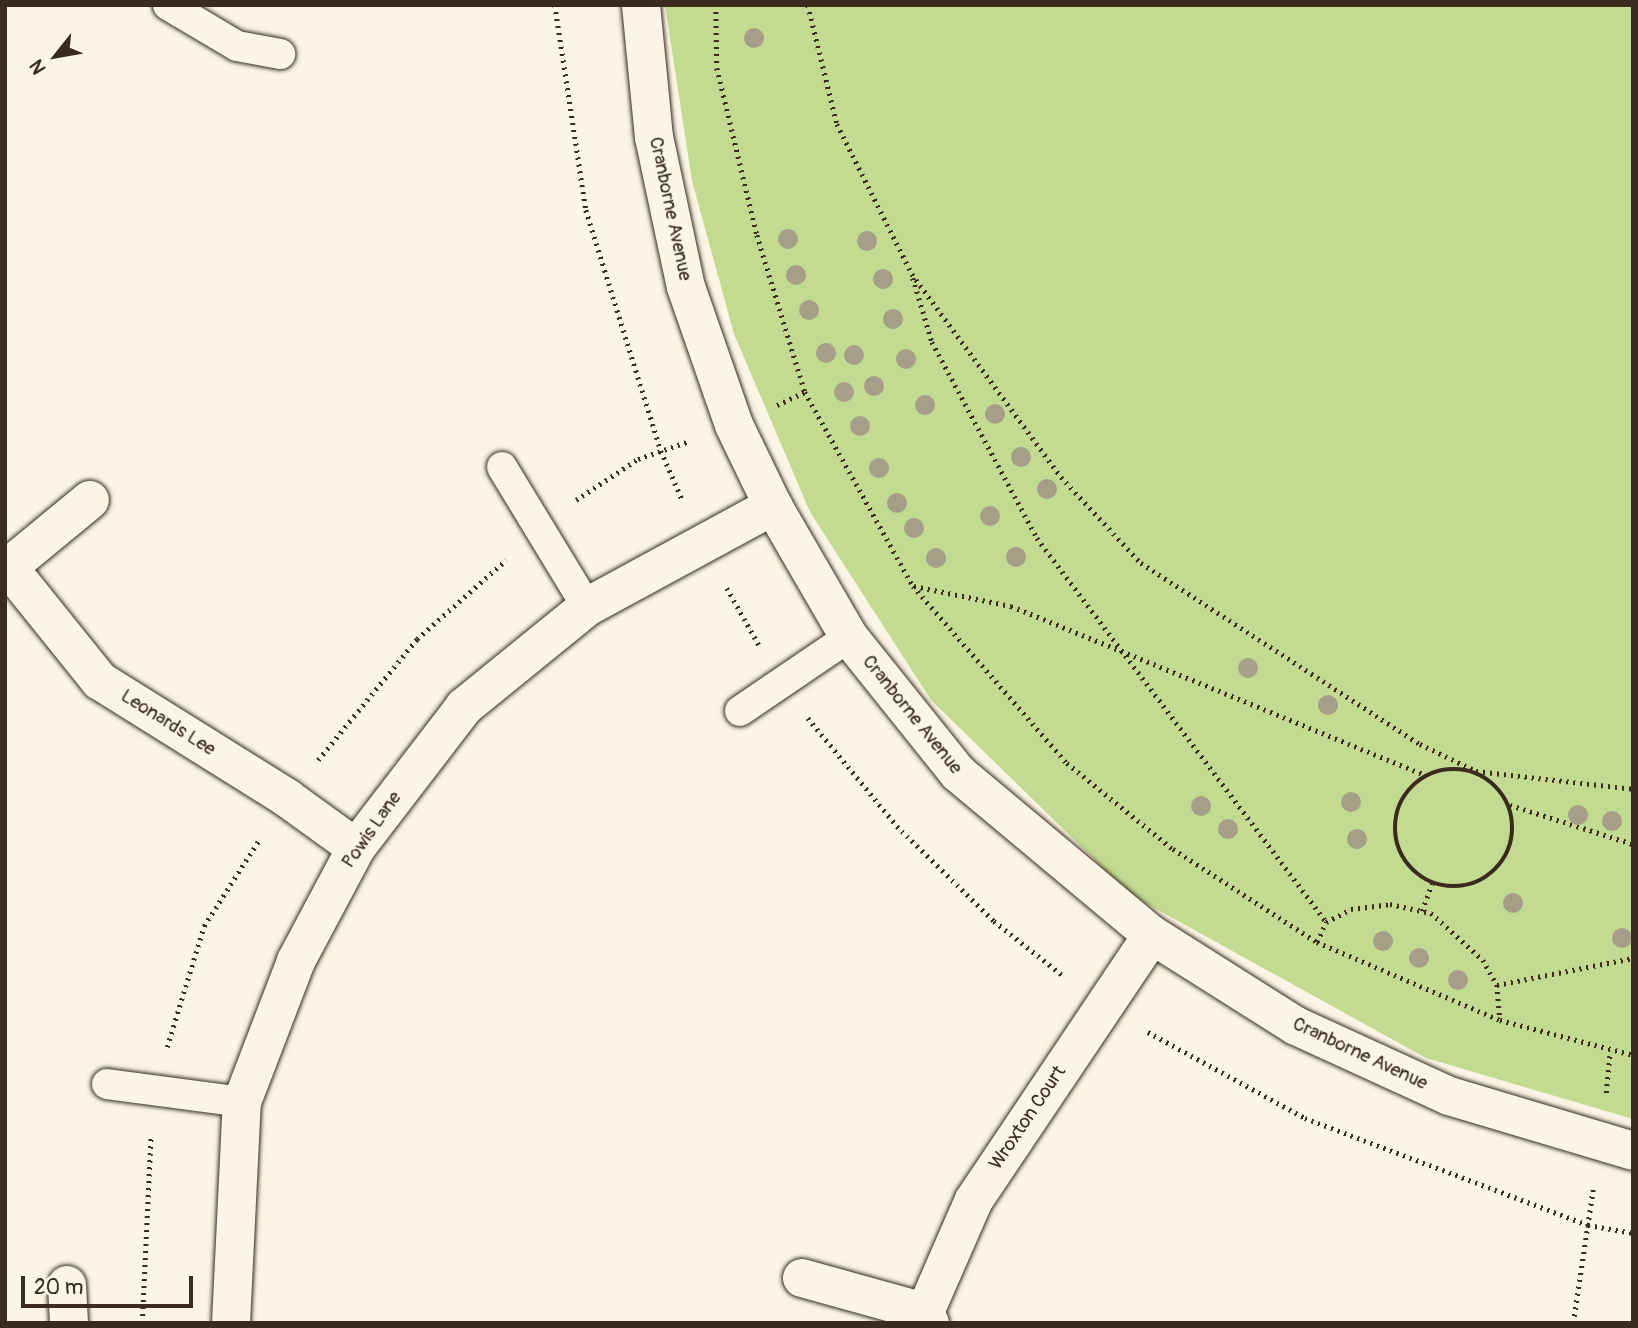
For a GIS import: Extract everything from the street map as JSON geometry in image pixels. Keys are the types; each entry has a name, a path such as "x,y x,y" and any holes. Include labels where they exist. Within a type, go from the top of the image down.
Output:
{"street":[{"name":"Cranborne Avenue","path":"640,5 654,137 686,287 734,425 773,506 849,637 958,773 1152,935 1296,1026 1449,1096 1633,1151"},
{"name":"Leonards Lee","path":"90,500 7,569 100,681 287,798 356,848"},
{"name":"Powis Lane","path":"231,1323 242,1102 296,961 356,848 464,707 587,607 773,506"},
{"name":"Wroxton Court","path":"802,1278 927,1318 974,1200 1152,935"},
{"path":"67,1285 69,1323"}],"lane":[{"path":"168,5 237,46 280,54"},
{"path":"502,467 587,607"},
{"path":"740,711 849,637"},
{"path":"107,1084 242,1102"}],"path":[{"path":"716,5 717,68 757,235 805,392 913,586 1067,762 1173,849 1317,942 1500,1020 1633,1055"},
{"path":"808,5 837,124 912,274 1061,477 1141,563 1420,744 1476,771 1499,788 1509,805 1514,825 1502,864 1470,886 1432,884 1403,859 1394,822 1400,803 1425,775 1443,769 1476,771 1633,789"},
{"path":"912,274 932,342 983,442 1037,538 1326,922"},
{"path":"913,586 1011,606 1425,775"},
{"path":"1509,805 1633,844"},
{"path":"1422,911 1432,884"},
{"path":"1317,942 1326,922 1351,909 1390,904 1422,911 1464,939 1497,985 1500,1020"},
{"path":"1497,985 1633,958"}],"green space":[{"path":"665,5 1633,5 1633,1119 1426,1058 1131,895 931,700 810,512 734,334 692,181"}]}
